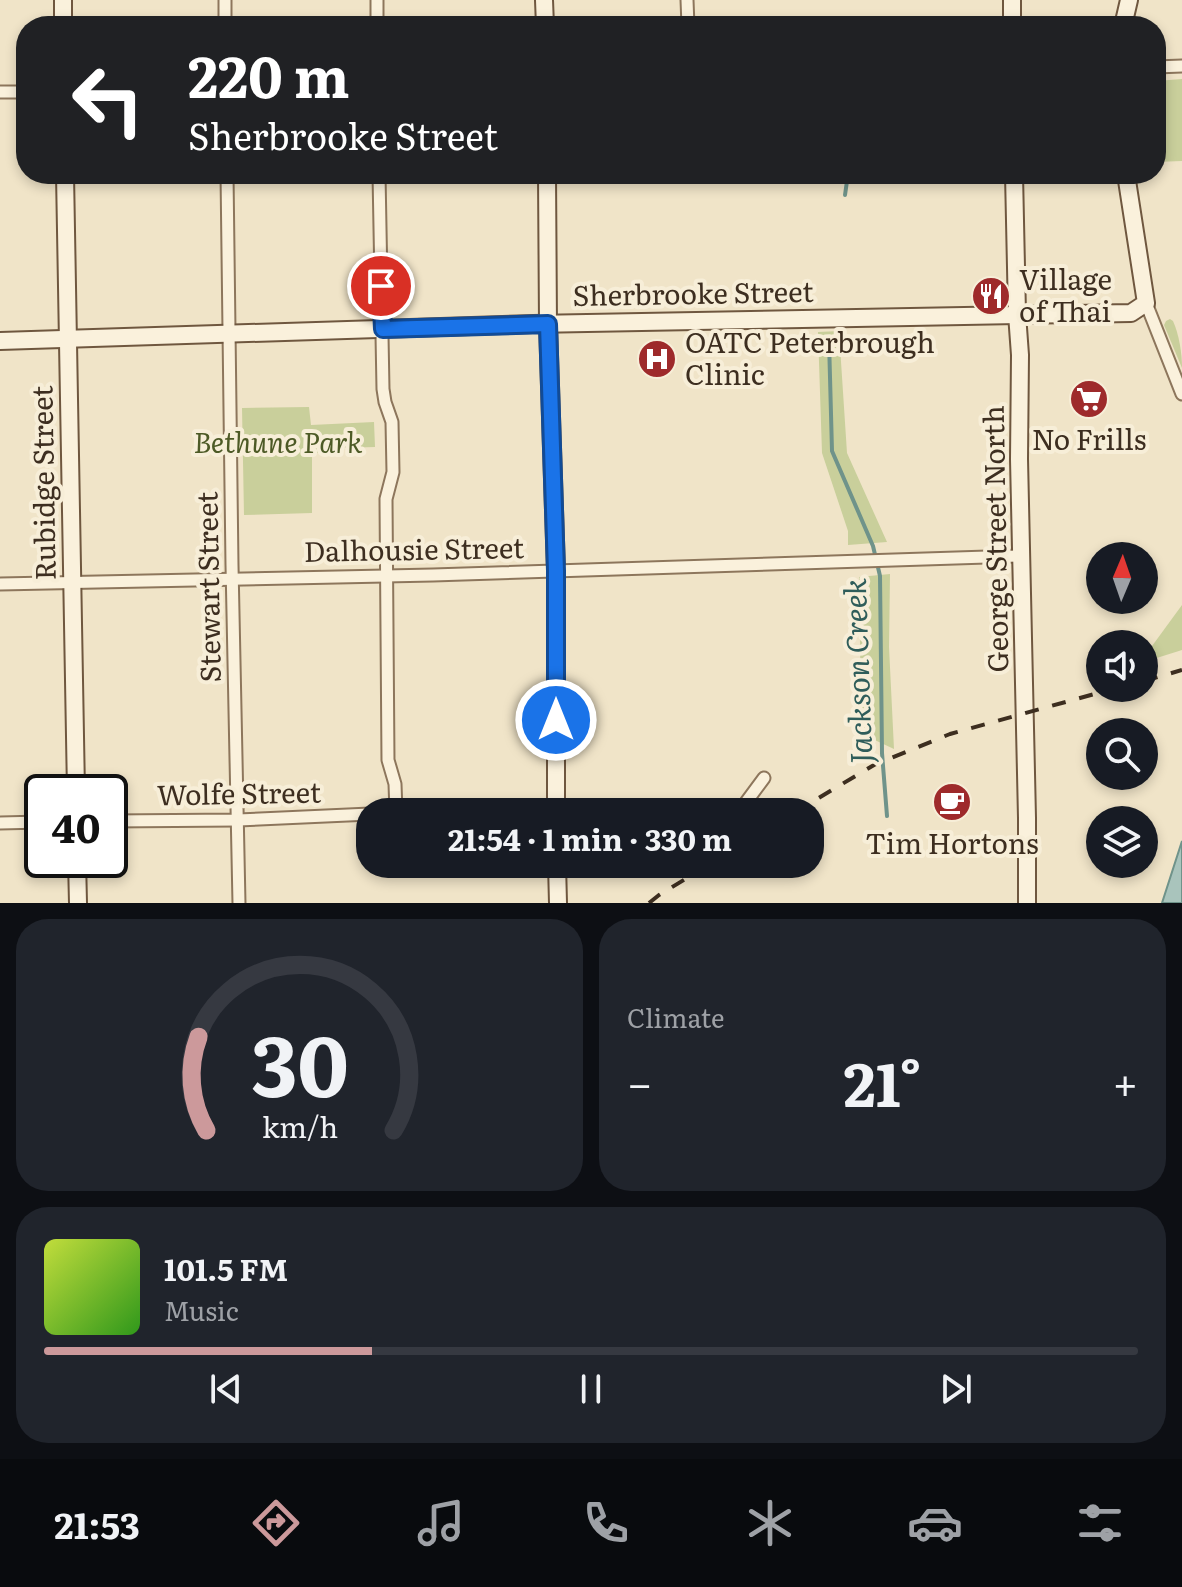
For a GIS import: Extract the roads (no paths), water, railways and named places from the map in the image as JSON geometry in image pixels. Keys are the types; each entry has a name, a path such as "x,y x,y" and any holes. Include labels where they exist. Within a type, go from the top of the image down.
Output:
{"main road":[{"name":"Rubidge Street","path":"65,184 76,774"},
{"path":"547,184 556,571 552,798"},
{"name":"George Street North","path":"1014,184 1020,355 1027,903"},
{"path":"1128,184 1146,303"},
{"name":"Sherbrooke Street","path":"0,341 548,324 1131,313 1146,303"},
{"path":"1020,355 1030,324 1045,314"},
{"path":"77,878 78,903"},
{"path":"557,878 558,903"}],"street":[{"name":"Stewart Street","path":"227,184 239,903"},
{"path":"379,184 385,402 392,422 393,472 386,499 388,760 396,798"},
{"path":"1146,303 1182,394"},
{"name":"Dalhousie Street","path":"0,584 388,576 1021,556"},
{"path":"749,798 764,778"},
{"name":"Wolfe Street","path":"128,821 356,815"},
{"path":"0,823 24,822"}],"water":[{"path":"1182,841 1182,903 1162,903"}],"waterway":[{"name":"Jackson Creek","path":"845,195 847,184"},
{"name":"Jackson Creek","path":"829,340 832,451 873,546 880,576 882,753 887,816"}],"railway":[{"path":"1158,677 1182,670"},
{"path":"819,798 874,765 950,734 1086,696"},
{"path":"649,903 687,878"}],"place":[{"name":"Village of Thai","path":"991,296"},
{"name":"OATC Peterbrough Clinic","path":"657,359"},
{"name":"No Frills","path":"1089,399"},
{"name":"Tim Hortons","path":"952,802"}],"park label":[{"name":"Bethune Park","path":"278,443"}]}
